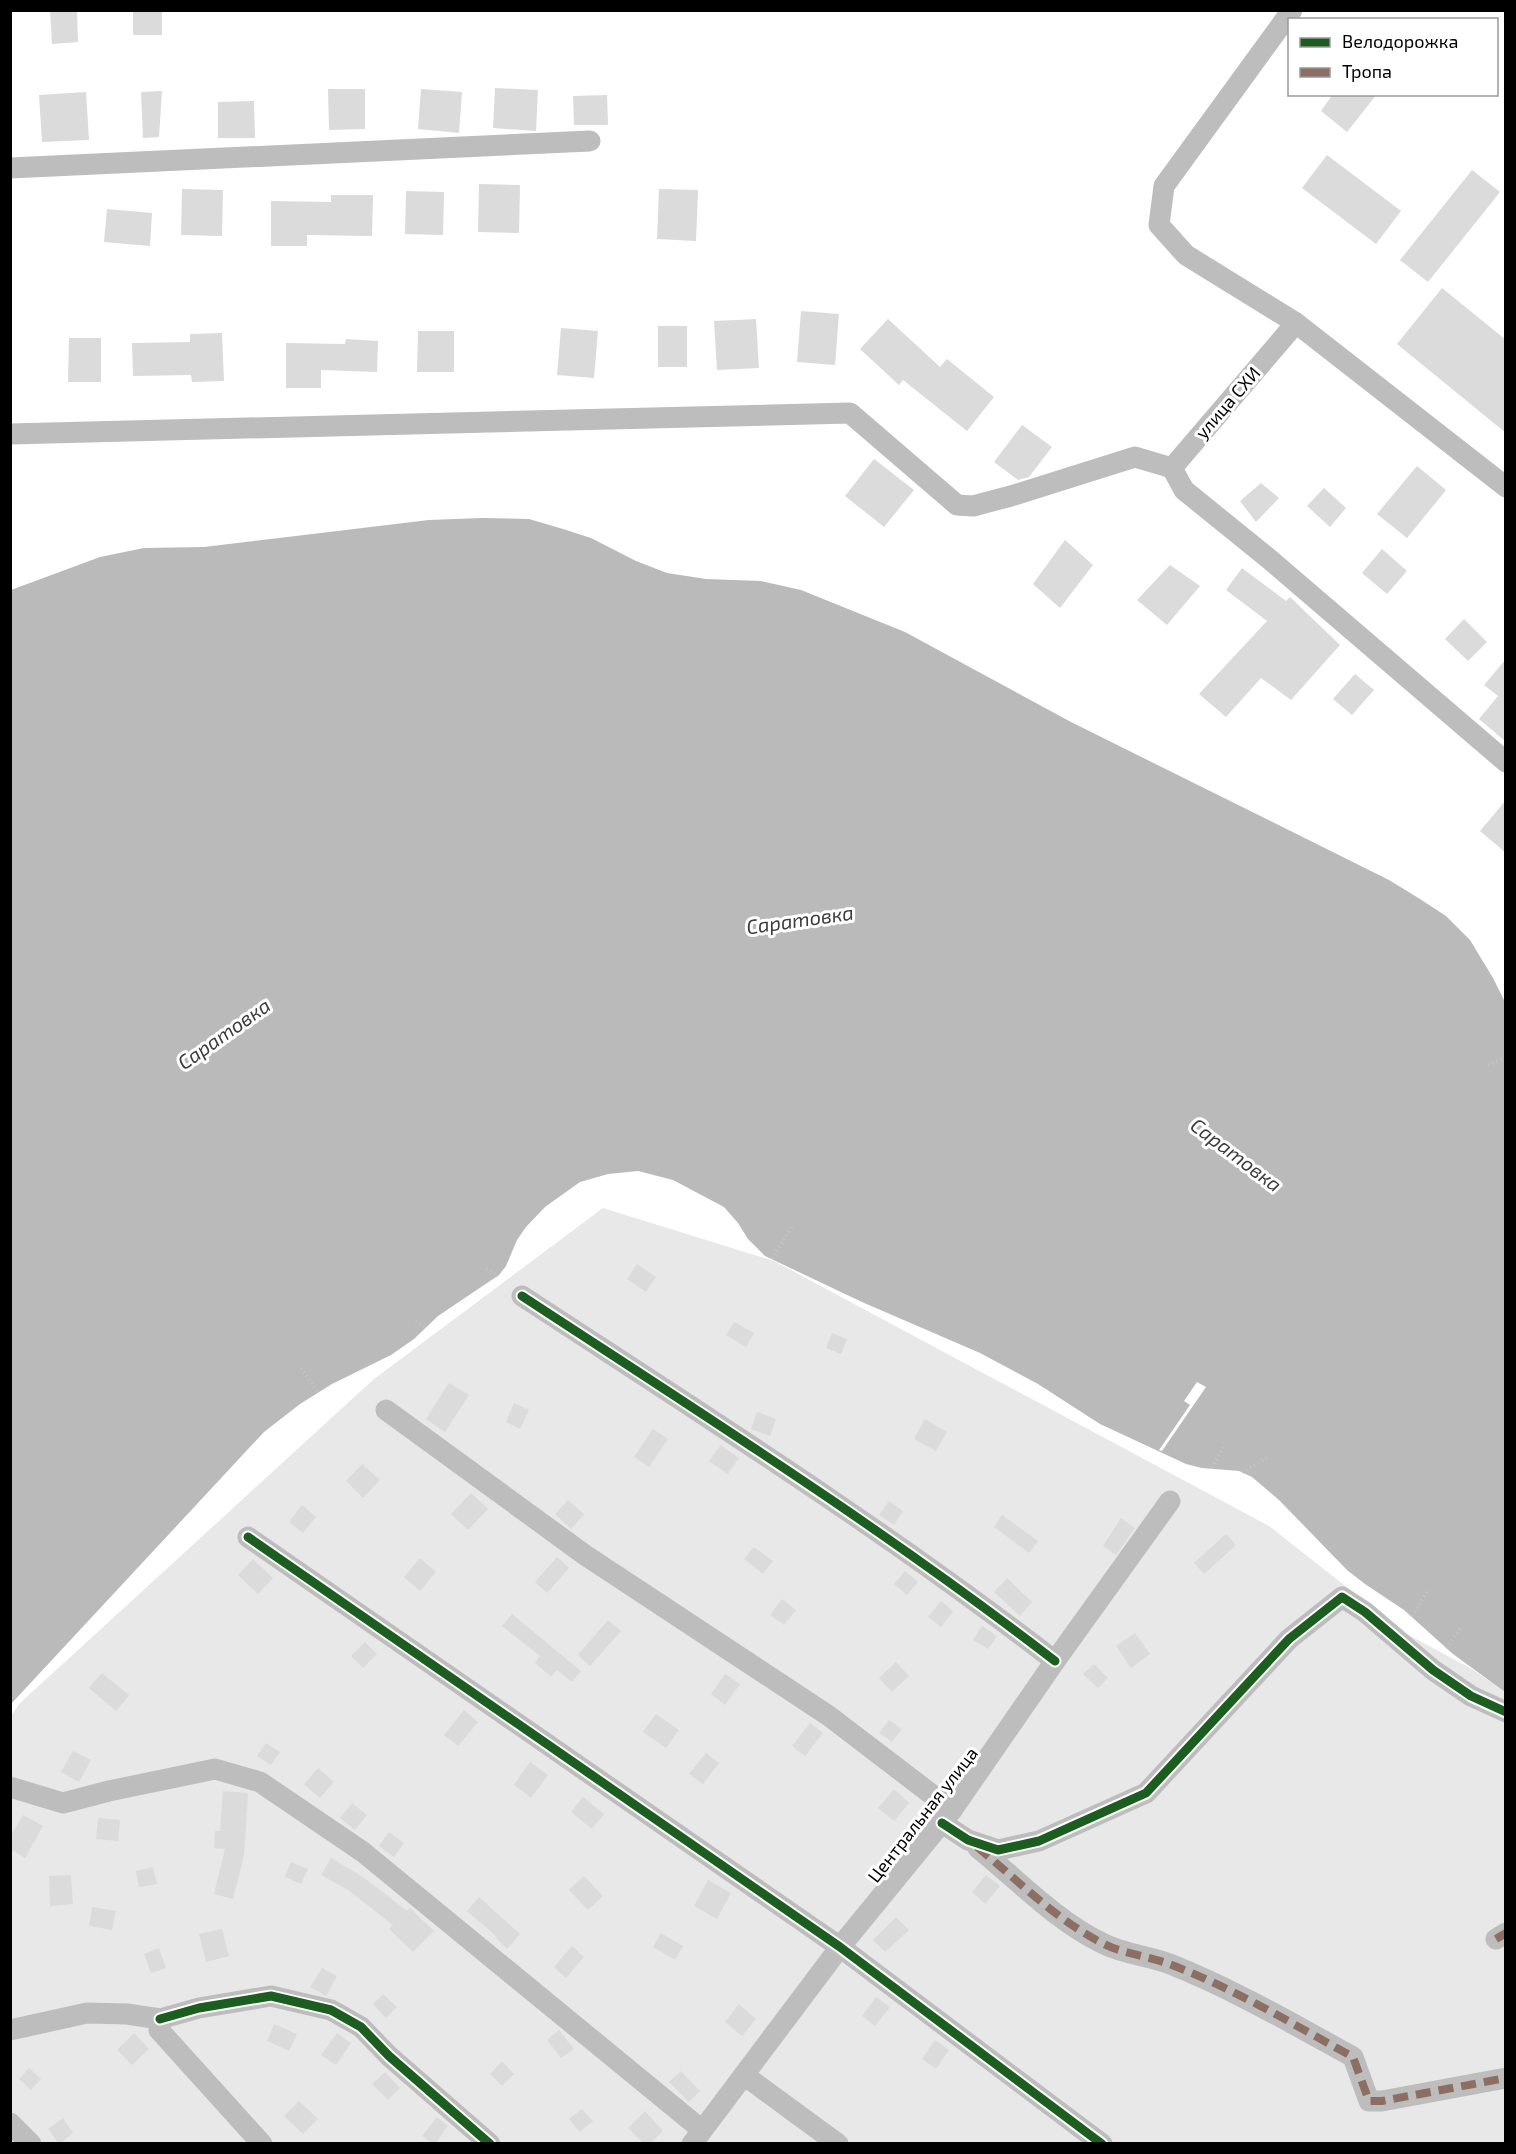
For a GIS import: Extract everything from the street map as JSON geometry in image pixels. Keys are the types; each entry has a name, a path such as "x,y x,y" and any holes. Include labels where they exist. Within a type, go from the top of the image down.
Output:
{"street":[{"path":"1292,10 1164,186 1159,225 1186,255 1296,324 1506,487"},
{"path":"10,168 590,141"},
{"name":"улица СХИ","path":"1172,468 1296,324"},
{"path":"10,434 850,412 957,505 973,506 1135,457 1172,468 1184,490 1268,558 1506,762"},
{"path":"522,1296 830,1499 975,1600 1055,1661"},
{"path":"386,1410 585,1555 829,1716 947,1817 968,1840 1015,1877 1058,1917 1105,1945 1168,1964 1217,1985 1353,2057 1369,2101 1382,2101 1506,2078"},
{"name":"Центральная улица","path":"697,2137 840,1947 947,1817 1170,1501"},
{"path":"248,1537 840,1947 1102,2144"},
{"path":"968,1840 998,1850 1039,1841 1146,1793 1288,1639 1342,1597 1365,1612 1433,1670 1471,1696 1506,1712"},
{"path":"10,1787 63,1803 214,1769 260,1782 363,1852 697,2137"},
{"path":"10,2030 87,2013 127,2014 160,2019 199,2008 271,1996 331,2010 362,2027 389,2056 490,2144"},
{"path":"160,2019 159,2030 262,2144"},
{"path":"744,2074 838,2144"},
{"path":"10,2123 32,2144"}],"path":[{"path":"1488,1065 1506,1057"},
{"path":"772,1259 793,1225"},
{"path":"486,1269 498,1276"},
{"path":"416,1321 426,1328"},
{"path":"302,1368 318,1393"},
{"path":"1212,1468 1224,1446"},
{"path":"1242,1472 1267,1458"},
{"path":"1412,1616 1428,1590"},
{"path":"1446,1648 1461,1628"}],"shaded area":[{"path":"603,1208 774,1261 1269,1526 1405,1633 1472,1669 1505,1692 1505,2143 11,2144 10,1718 19,1704 374,1379"}],"water":[{"name":"Саратовка","path":"529,519 563,529 591,538 636,561 667,573 706,579 761,581 801,590 905,632 1071,722 1389,880 1446,916 1470,940 1506,1004 1505,1692 1453,1654 1404,1610 1347,1570 1279,1500 1252,1477 1239,1471 1202,1468 1186,1464 1100,1424 1038,1384 980,1353 862,1302 765,1256 748,1239 724,1207 673,1180 638,1171 608,1174 580,1182 545,1207 526,1227 499,1275 438,1316 414,1339 391,1355 332,1384 300,1404 264,1432 11,1704 11,590 100,557 144,548 204,547 429,520"}],"pier":[{"path":"1197,1382 1206,1387 1162,1451 1159,1450 1190,1405 1184,1401"}],"building":[{"path":"50,10 77,10 78,42 52,44"},
{"path":"133,10 162,10 162,35 133,35"},
{"path":"495,88 538,90 536,131 493,128"},
{"path":"328,89 365,89 365,129 329,130"},
{"path":"421,89 462,92 459,133 418,129"},
{"path":"162,91 159,137 143,138 141,92"},
{"path":"86,92 89,140 42,142 39,95"},
{"path":"607,95 608,125 574,125 573,96"},
{"path":"1332,96 1375,96 1347,132 1321,111"},
{"path":"254,101 255,138 218,138 218,102"},
{"path":"1327,155 1401,211 1376,244 1302,188"},
{"path":"1472,170 1500,192 1428,282 1400,260"},
{"path":"479,184 520,185 519,233 478,232"},
{"path":"182,189 223,190 222,236 181,235"},
{"path":"659,189 698,190 696,241 657,239"},
{"path":"406,191 444,192 443,235 405,234"},
{"path":"331,195 373,195 372,236 307,235 307,246 271,246 271,201 331,202"},
{"path":"107,209 152,213 150,246 104,242"},
{"path":"1442,288 1506,340 1506,433 1397,344"},
{"path":"801,311 839,314 835,365 797,362"},
{"path":"756,319 759,368 717,370 714,321"},
{"path":"888,319 940,367 947,359 994,397 967,431 903,380 899,385 860,349"},
{"path":"658,326 687,326 687,367 658,367"},
{"path":"561,328 598,331 594,378 557,375"},
{"path":"418,331 454,331 454,372 417,372"},
{"path":"222,333 224,381 192,382 191,375 133,376 132,343 190,342 190,334"},
{"path":"69,338 101,338 101,382 68,382"},
{"path":"346,339 378,341 377,372 321,370 321,388 286,388 286,343 345,344"},
{"path":"1022,425 1052,447 1029,477 1018,480 994,462"},
{"path":"874,459 914,490 884,527 845,496"},
{"path":"1417,466 1446,490 1407,538 1377,514"},
{"path":"1261,483 1279,498 1256,522 1240,501"},
{"path":"1324,488 1346,508 1330,527 1307,506"},
{"path":"1065,540 1093,565 1060,608 1033,584"},
{"path":"1382,549 1407,571 1387,594 1362,573"},
{"path":"1170,565 1200,586 1167,625 1137,600"},
{"path":"1242,568 1286,601 1290,597 1340,645 1291,700 1261,678 1226,717 1199,694 1267,621 1226,590"},
{"path":"1464,619 1487,642 1468,661 1445,639"},
{"path":"1506,659 1506,742 1479,719 1498,696 1484,685"},
{"path":"1355,674 1374,690 1352,715 1333,699"},
{"path":"1506,800 1506,853 1480,831"},
{"path":"637,1264 656,1277 646,1292 627,1279"},
{"path":"734,1322 754,1333 746,1347 726,1335"},
{"path":"832,1333 847,1339 841,1354 826,1348"},
{"path":"449,1383 469,1395 445,1432 426,1419"},
{"path":"514,1403 529,1410 520,1429 506,1422"},
{"path":"757,1412 776,1419 770,1436 751,1429"},
{"path":"925,1419 947,1432 936,1451 914,1439"},
{"path":"653,1429 668,1439 649,1467 634,1457"},
{"path":"721,1445 739,1458 728,1474 709,1461"},
{"path":"362,1464 380,1480 363,1498 346,1481"},
{"path":"471,1493 488,1509 468,1530 451,1514"},
{"path":"568,1500 584,1514 571,1529 555,1514"},
{"path":"889,1501 903,1511 894,1525 879,1515"},
{"path":"302,1505 316,1517 303,1533 289,1522"},
{"path":"1002,1515 1038,1541 1029,1553 994,1527"},
{"path":"1121,1518 1135,1528 1116,1555 1103,1546"},
{"path":"1226,1534 1236,1545 1204,1574 1194,1563"},
{"path":"754,1547 773,1561 763,1574 744,1559"},
{"path":"557,1557 569,1568 547,1593 535,1582"},
{"path":"420,1558 436,1572 420,1591 404,1577"},
{"path":"253,1559 273,1578 258,1594 238,1575"},
{"path":"905,1571 918,1582 907,1595 894,1584"},
{"path":"1007,1578 1032,1602 1020,1616 994,1592"},
{"path":"782,1599 796,1610 784,1625 770,1615"},
{"path":"941,1601 953,1611 941,1627 928,1617"},
{"path":"512,1614 581,1671 572,1682 557,1670 551,1677 535,1663 540,1656 502,1626"},
{"path":"608,1620 621,1631 590,1666 578,1655"},
{"path":"982,1626 997,1636 988,1649 973,1640"},
{"path":"1135,1633 1150,1654 1131,1668 1116,1646"},
{"path":"365,1642 377,1654 363,1668 351,1656"},
{"path":"896,1662 909,1676 892,1692 879,1678"},
{"path":"1094,1664 1108,1678 1098,1688 1083,1674"},
{"path":"102,1673 129,1695 116,1711 89,1688"},
{"path":"725,1674 740,1684 725,1705 711,1694"},
{"path":"464,1710 478,1722 458,1746 444,1735"},
{"path":"656,1714 679,1730 666,1748 643,1732"},
{"path":"889,1720 902,1729 892,1742 879,1733"},
{"path":"810,1723 823,1733 805,1756 792,1746"},
{"path":"266,1743 280,1752 271,1765 257,1756"},
{"path":"73,1751 91,1760 79,1782 61,1772"},
{"path":"706,1753 719,1763 703,1784 689,1774"},
{"path":"530,1762 548,1775 531,1798 514,1785"},
{"path":"318,1768 334,1782 320,1798 304,1784"},
{"path":"894,1789 909,1803 894,1821 878,1808"},
{"path":"223,1791 248,1793 244,1856 233,1899 214,1894 225,1849 214,1848 215,1831 220,1831"},
{"path":"583,1797 604,1814 592,1829 571,1812"},
{"path":"352,1803 367,1815 355,1830 340,1818"},
{"path":"23,1815 43,1826 25,1858 10,1849 10,1837"},
{"path":"98,1818 120,1820 118,1841 96,1839"},
{"path":"389,1832 404,1843 394,1857 379,1846"},
{"path":"331,1858 363,1877 407,1911 410,1908 434,1931 413,1952 389,1929 393,1925 348,1890 321,1875"},
{"path":"291,1862 308,1869 301,1884 285,1877"},
{"path":"153,1867 157,1884 139,1887 136,1871"},
{"path":"71,1875 73,1904 50,1906 49,1876"},
{"path":"986,1875 1000,1886 985,1904 972,1892"},
{"path":"584,1876 603,1896 588,1910 569,1890"},
{"path":"708,1880 731,1893 717,1919 694,1906"},
{"path":"479,1897 520,1934 507,1949 496,1936 467,1911"},
{"path":"92,1907 116,1911 112,1930 89,1926"},
{"path":"896,1917 909,1930 885,1952 873,1940"},
{"path":"222,1929 229,1956 206,1962 199,1934"},
{"path":"661,1933 683,1946 675,1960 653,1947"},
{"path":"572,1946 584,1957 566,1978 554,1967"},
{"path":"159,1948 166,1968 151,1973 144,1954"},
{"path":"322,1968 337,1976 326,1996 310,1987"},
{"path":"383,1994 397,2007 386,2018 373,2004"},
{"path":"876,1997 890,2007 875,2026 862,2016"},
{"path":"739,2004 756,2019 742,2036 725,2022"},
{"path":"274,2024 297,2034 289,2051 267,2041"},
{"path":"559,2030 574,2049 561,2058 547,2040"},
{"path":"134,2033 149,2049 132,2065 117,2050"},
{"path":"337,2033 351,2043 336,2065 321,2055"},
{"path":"935,2040 949,2050 936,2069 922,2059"},
{"path":"502,2061 514,2074 502,2086 490,2074"},
{"path":"29,2068 41,2079 31,2090 19,2079"},
{"path":"681,2071 700,2091 689,2102 669,2082"},
{"path":"385,2072 400,2088 388,2100 372,2084"},
{"path":"299,2101 318,2119 303,2134 284,2116"},
{"path":"582,2109 593,2121 580,2132 569,2119"},
{"path":"645,2111 663,2131 650,2144 644,2144 628,2128"},
{"path":"437,2117 448,2126 433,2144 422,2136"},
{"path":"63,2118 73,2133 59,2144 48,2129"}],"marked path":[{"path":"977,1847 1054,1912 1086,1934 1104,1944 1169,1964 1216,1984 1353,2057 1369,2101 1382,2101 1506,2078"},
{"path":"1496,1939 1506,1933"}],"cycle path":[{"path":"522,1296 859,1519 1055,1661"},
{"path":"248,1537 840,1947 1102,2144"},
{"path":"942,1823 968,1840 998,1850 1039,1841 1146,1793 1289,1639 1342,1597 1365,1612 1433,1670 1471,1696 1506,1712"},
{"path":"160,2019 199,2008 271,1996 331,2010 361,2027 389,2056 490,2144"}]}
